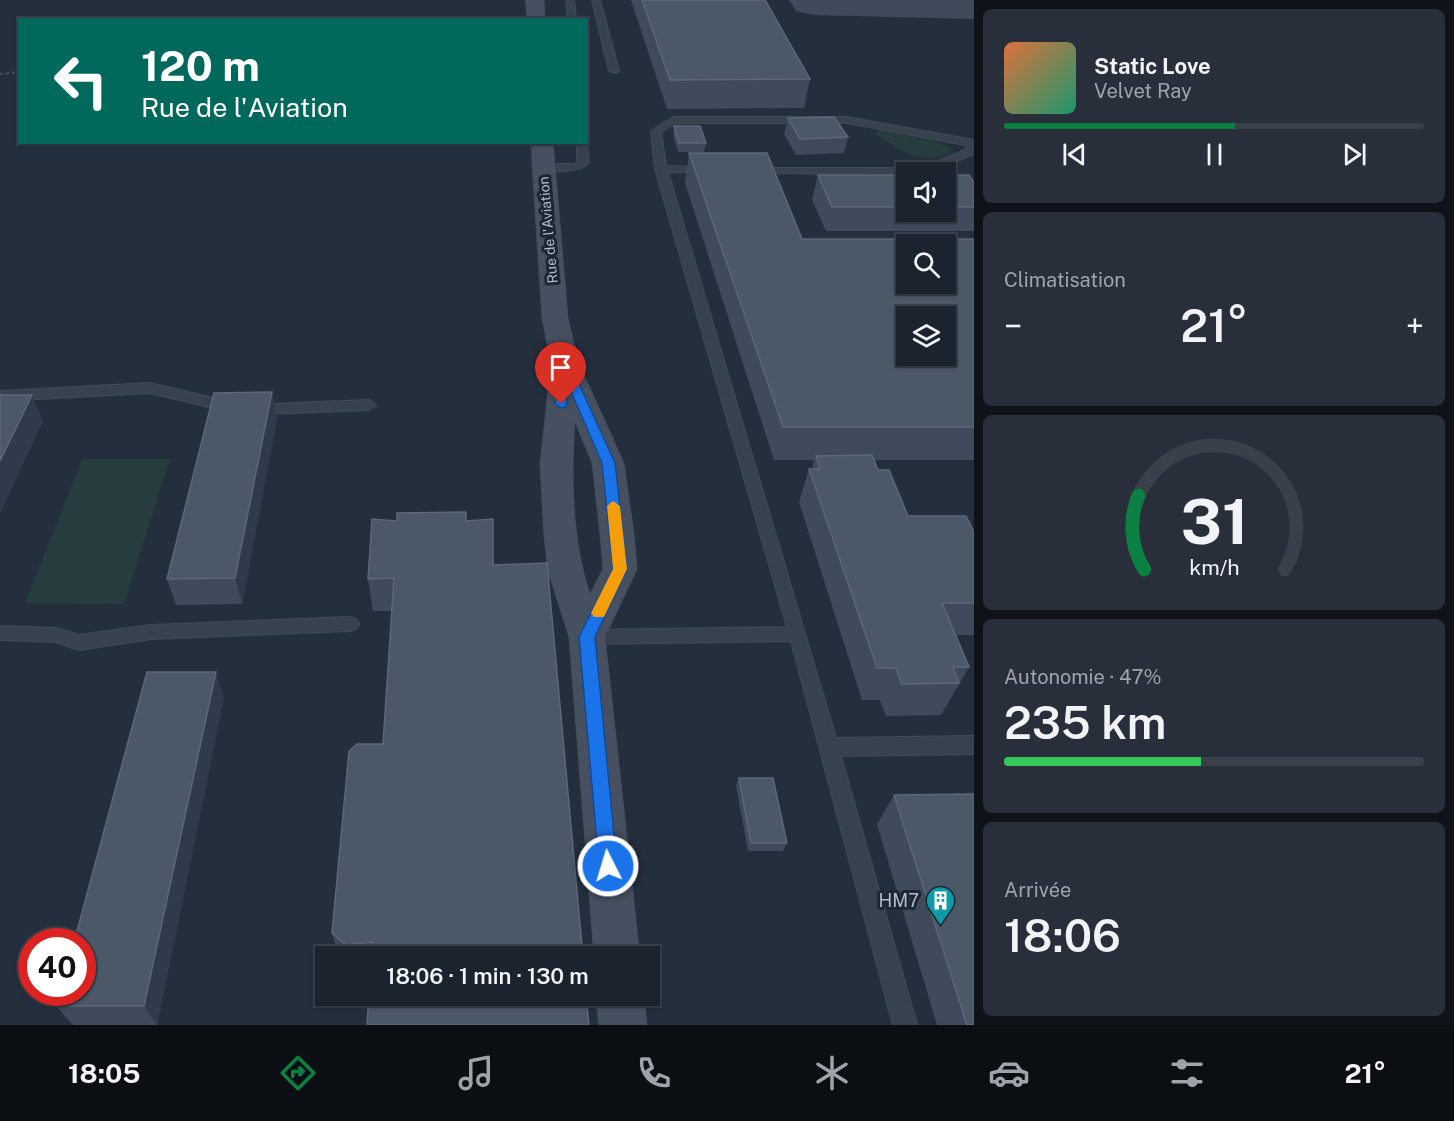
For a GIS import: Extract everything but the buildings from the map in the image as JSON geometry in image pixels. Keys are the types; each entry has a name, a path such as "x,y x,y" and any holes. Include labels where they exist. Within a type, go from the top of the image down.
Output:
{"street":[{"path":"535,0 536,18"},
{"name":"Rue de l'Aviation","path":"542,144 555,318 565,364"},
{"path":"565,364 556,464 561,536 566,571 587,637 616,946"},
{"path":"565,364 608,463 620,569 587,637"},
{"path":"621,1006 623,1025"}],"lane":[{"path":"570,0 572,18"},
{"path":"596,0 614,71"},
{"path":"905,1025 798,634 661,169 656,131 673,120 847,120 973,147"},
{"path":"543,167 577,167 583,163 582,144"},
{"path":"740,170 897,171 936,166 973,147"},
{"path":"661,169 717,170"},
{"path":"0,396 150,388 243,410 369,405"},
{"path":"0,633 57,635 79,643 151,632 350,624"},
{"path":"587,637 798,634"},
{"path":"828,747 974,745"}],"path":[{"path":"0,74 18,72"}],"green space":[{"path":"879,130 937,142 949,147 949,154 928,157 910,154 875,134"},
{"path":"82,459 170,459 124,604 25,603"}],"taxiway":[{"path":"814,0 974,4"}],"slow traffic":[{"path":"599,613 620,569 613,506"}],"place":[{"name":"HM7","path":"940,926"}],"route":[{"path":"561,404 565,364 608,463 617,534 620,569 587,637 608,866"}]}
